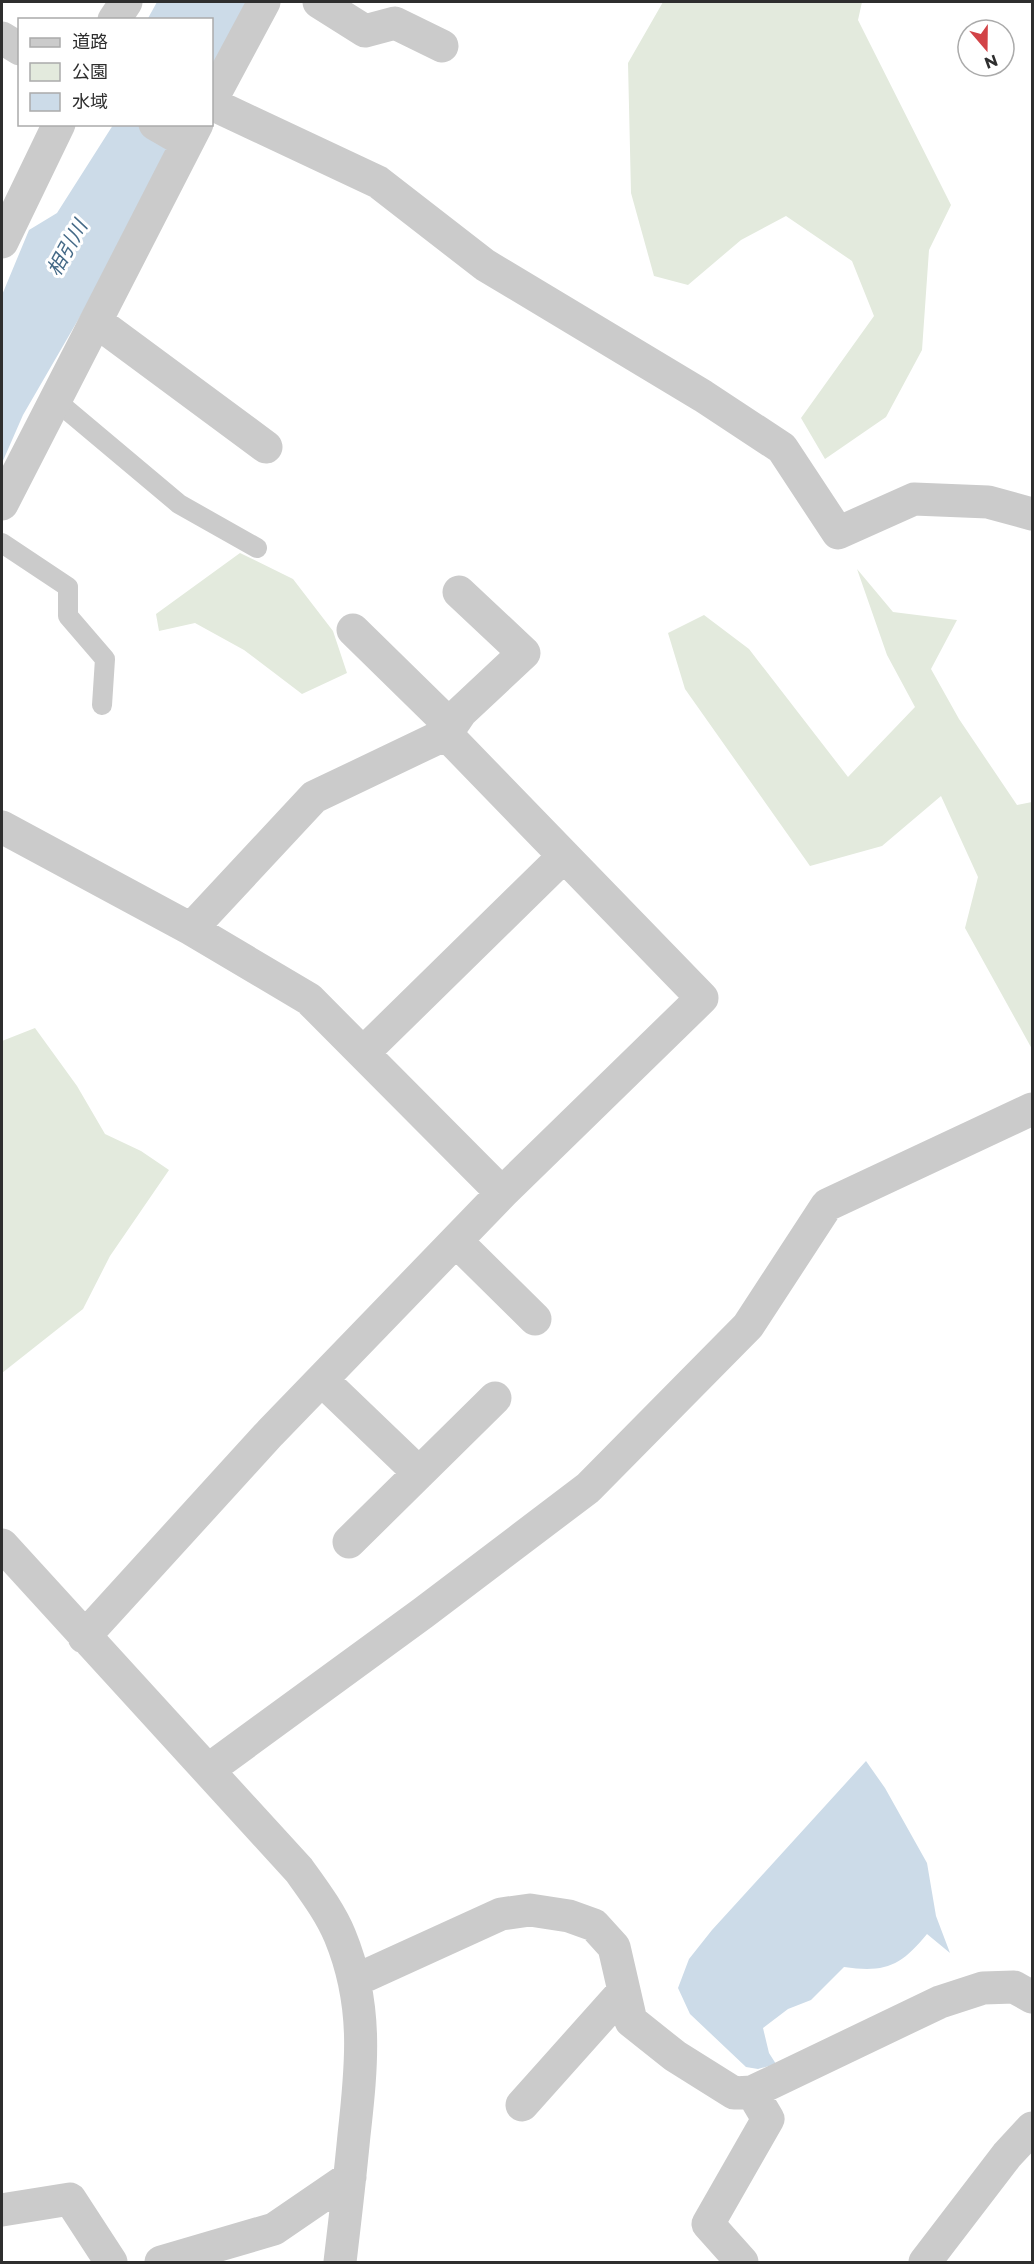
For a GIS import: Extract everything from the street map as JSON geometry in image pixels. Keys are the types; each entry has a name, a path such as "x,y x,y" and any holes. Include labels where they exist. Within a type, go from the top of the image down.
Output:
{"street":[{"path":"115,18 126,2"},
{"path":"213,100 264,2"},
{"path":"319,2 365,31 396,23 442,46"},
{"path":"2,38 18,48"},
{"path":"213,102 378,182 485,265 703,396 782,448 838,533 914,499 988,502 1032,514"},
{"path":"2,242 58,126"},
{"path":"2,504 54,399 97,322 179,132"},
{"path":"97,322 266,447"},
{"path":"191,929 314,797 448,730 461,712 524,653 459,592"},
{"path":"84,1637 322,1380 502,1193 702,998 564,856 353,630"},
{"path":"2,827 191,929 309,999 502,1193"},
{"path":"363,1053 564,856"},
{"path":"207,1770 423,1613 588,1488 748,1326 827,1205 1032,1109"},
{"path":"456,1241 535,1319"},
{"path":"322,1380 419,1473"},
{"path":"349,1542 495,1398"},
{"path":"2,1545 299,1870 322,1901 340,1935 360,2009 363,2048 340,2262"},
{"path":"354,1981 501,1914 530,1910 569,1916 594,1925 614,1947 631,2020 675,2056 734,2092 752,2092 940,2002 983,1988 1014,1987 1032,1997"},
{"path":"522,2105 623,1992"},
{"path":"742,2262 708,2224 768,2119 752,2092"},
{"path":"925,2262 1007,2156 1032,2128"},
{"path":"161,2262 274,2229 350,2177"},
{"path":"2,2210 70,2199 111,2262"}],"lane":[{"path":"54,399 179,504 257,548"},
{"path":"2,543 68,586 68,616 105,659 102,705"}],"green space":[{"path":"663,2 862,2 858,20 951,205 929,250 922,350 886,417 825,459 801,418 874,316 852,261 786,216 741,240 688,285 654,276 631,193 628,63"},
{"path":"240,553 293,579 333,631 347,673 302,694 244,650 195,623 159,631 156,614"},
{"path":"857,569 893,612 957,620 931,669 959,719 1017,805 1032,802 1032,1049 965,928 978,877 941,796 882,846 810,866 685,689 668,633 704,615 749,649 848,777 915,707 887,655"},
{"path":"35,1028 77,1086 105,1134 141,1151 169,1170 110,1256 83,1309 2,1373 2,1041"}],"water":[{"path":"157,2 250,2 213,71 213,18 148,18"},
{"name":"相引川","path":"112,126 183,126 111,263 23,415 2,463 2,295 29,230 57,213"},
{"path":"866,1761 885,1788 927,1863 936,1916 950,1953 927,1934 909,1954 891,1965 871,1969 844,1967 811,2000 788,2009 763,2028 769,2053 776,2064 758,2069 746,2067 690,2014 678,1988 689,1959 712,1930"}]}
